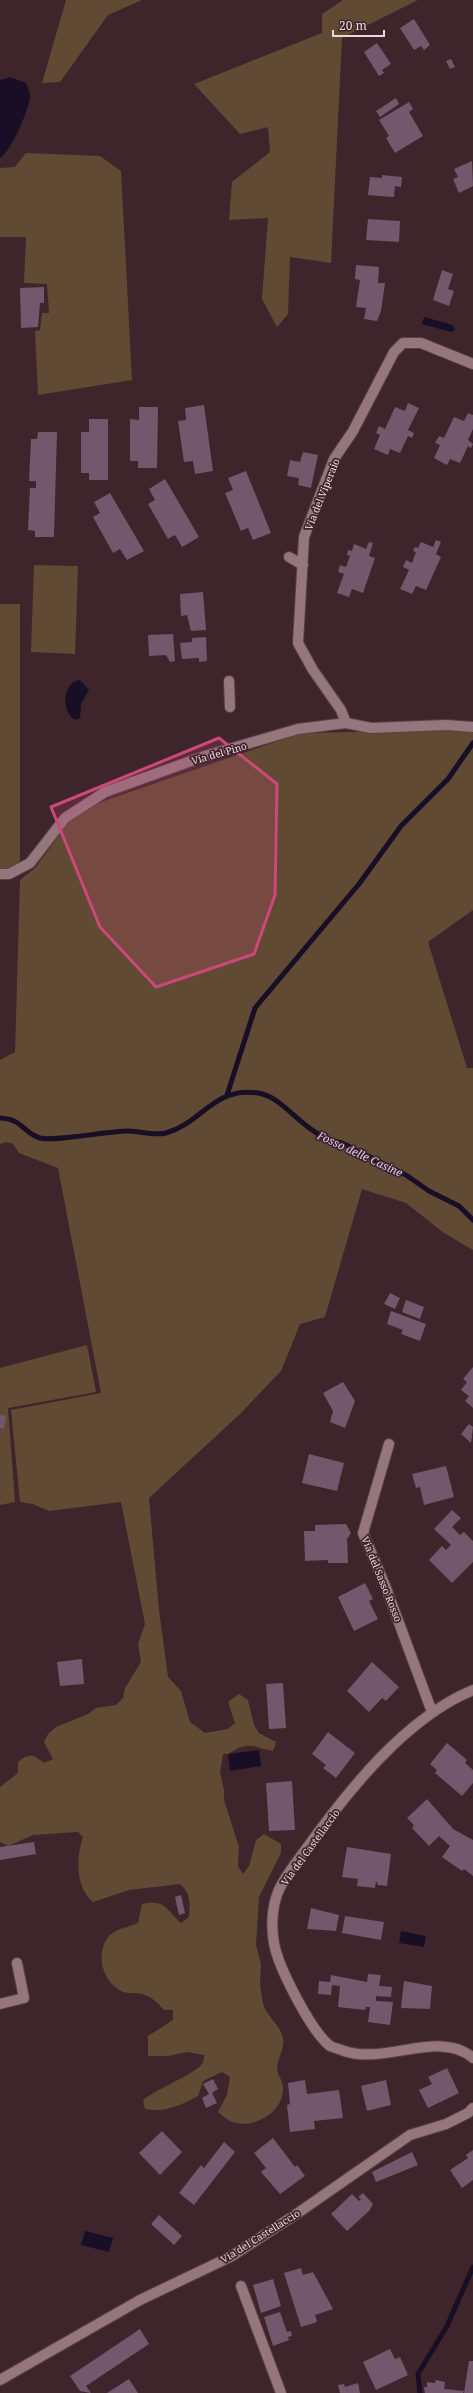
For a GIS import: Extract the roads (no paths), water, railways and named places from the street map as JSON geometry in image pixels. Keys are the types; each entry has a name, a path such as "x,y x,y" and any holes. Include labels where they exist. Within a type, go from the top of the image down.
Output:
{"street":[{"name":"Via del Viperaio","path":"346,723 341,710 313,670 298,643 304,565 304,537 334,459 353,431 394,352 403,343 421,343 473,364"},
{"path":"289,557 304,565"},
{"path":"229,681 230,707"},
{"name":"Via del Pino","path":"0,874 8,874 30,863 65,818 105,792 150,775 298,729 346,723 371,728 446,725 473,727"},
{"name":"Via del Sasso Rosso","path":"389,1444 363,1533 386,1588 432,1712"},
{"name":"Via del Castellaccio","path":"473,1690 432,1712 402,1736 363,1778 297,1863 278,1891 273,1915 274,1943 283,1970 317,2031 331,2046 368,2056 445,2046 460,2050 473,2058"},
{"path":"0,2004 24,1998 17,1963"},
{"name":"Via del Castellaccio","path":"0,2380 140,2300 232,2256 295,2215 410,2135 446,2124 468,2113 473,2108"},
{"path":"241,2286 281,2393"}],"waterway":[{"path":"227,1095 255,1008 359,884 401,826 448,779 473,743"},
{"name":"Fosso delle Casine","path":"0,1118 14,1121 34,1136 47,1139 127,1131 162,1134 189,1122 219,1100 230,1095 243,1092 258,1093 268,1096 278,1102 306,1126 317,1133 342,1143 406,1175 429,1191 459,1206 473,1220"},
{"path":"420,2393 418,2374 447,2326 473,2267"}]}
